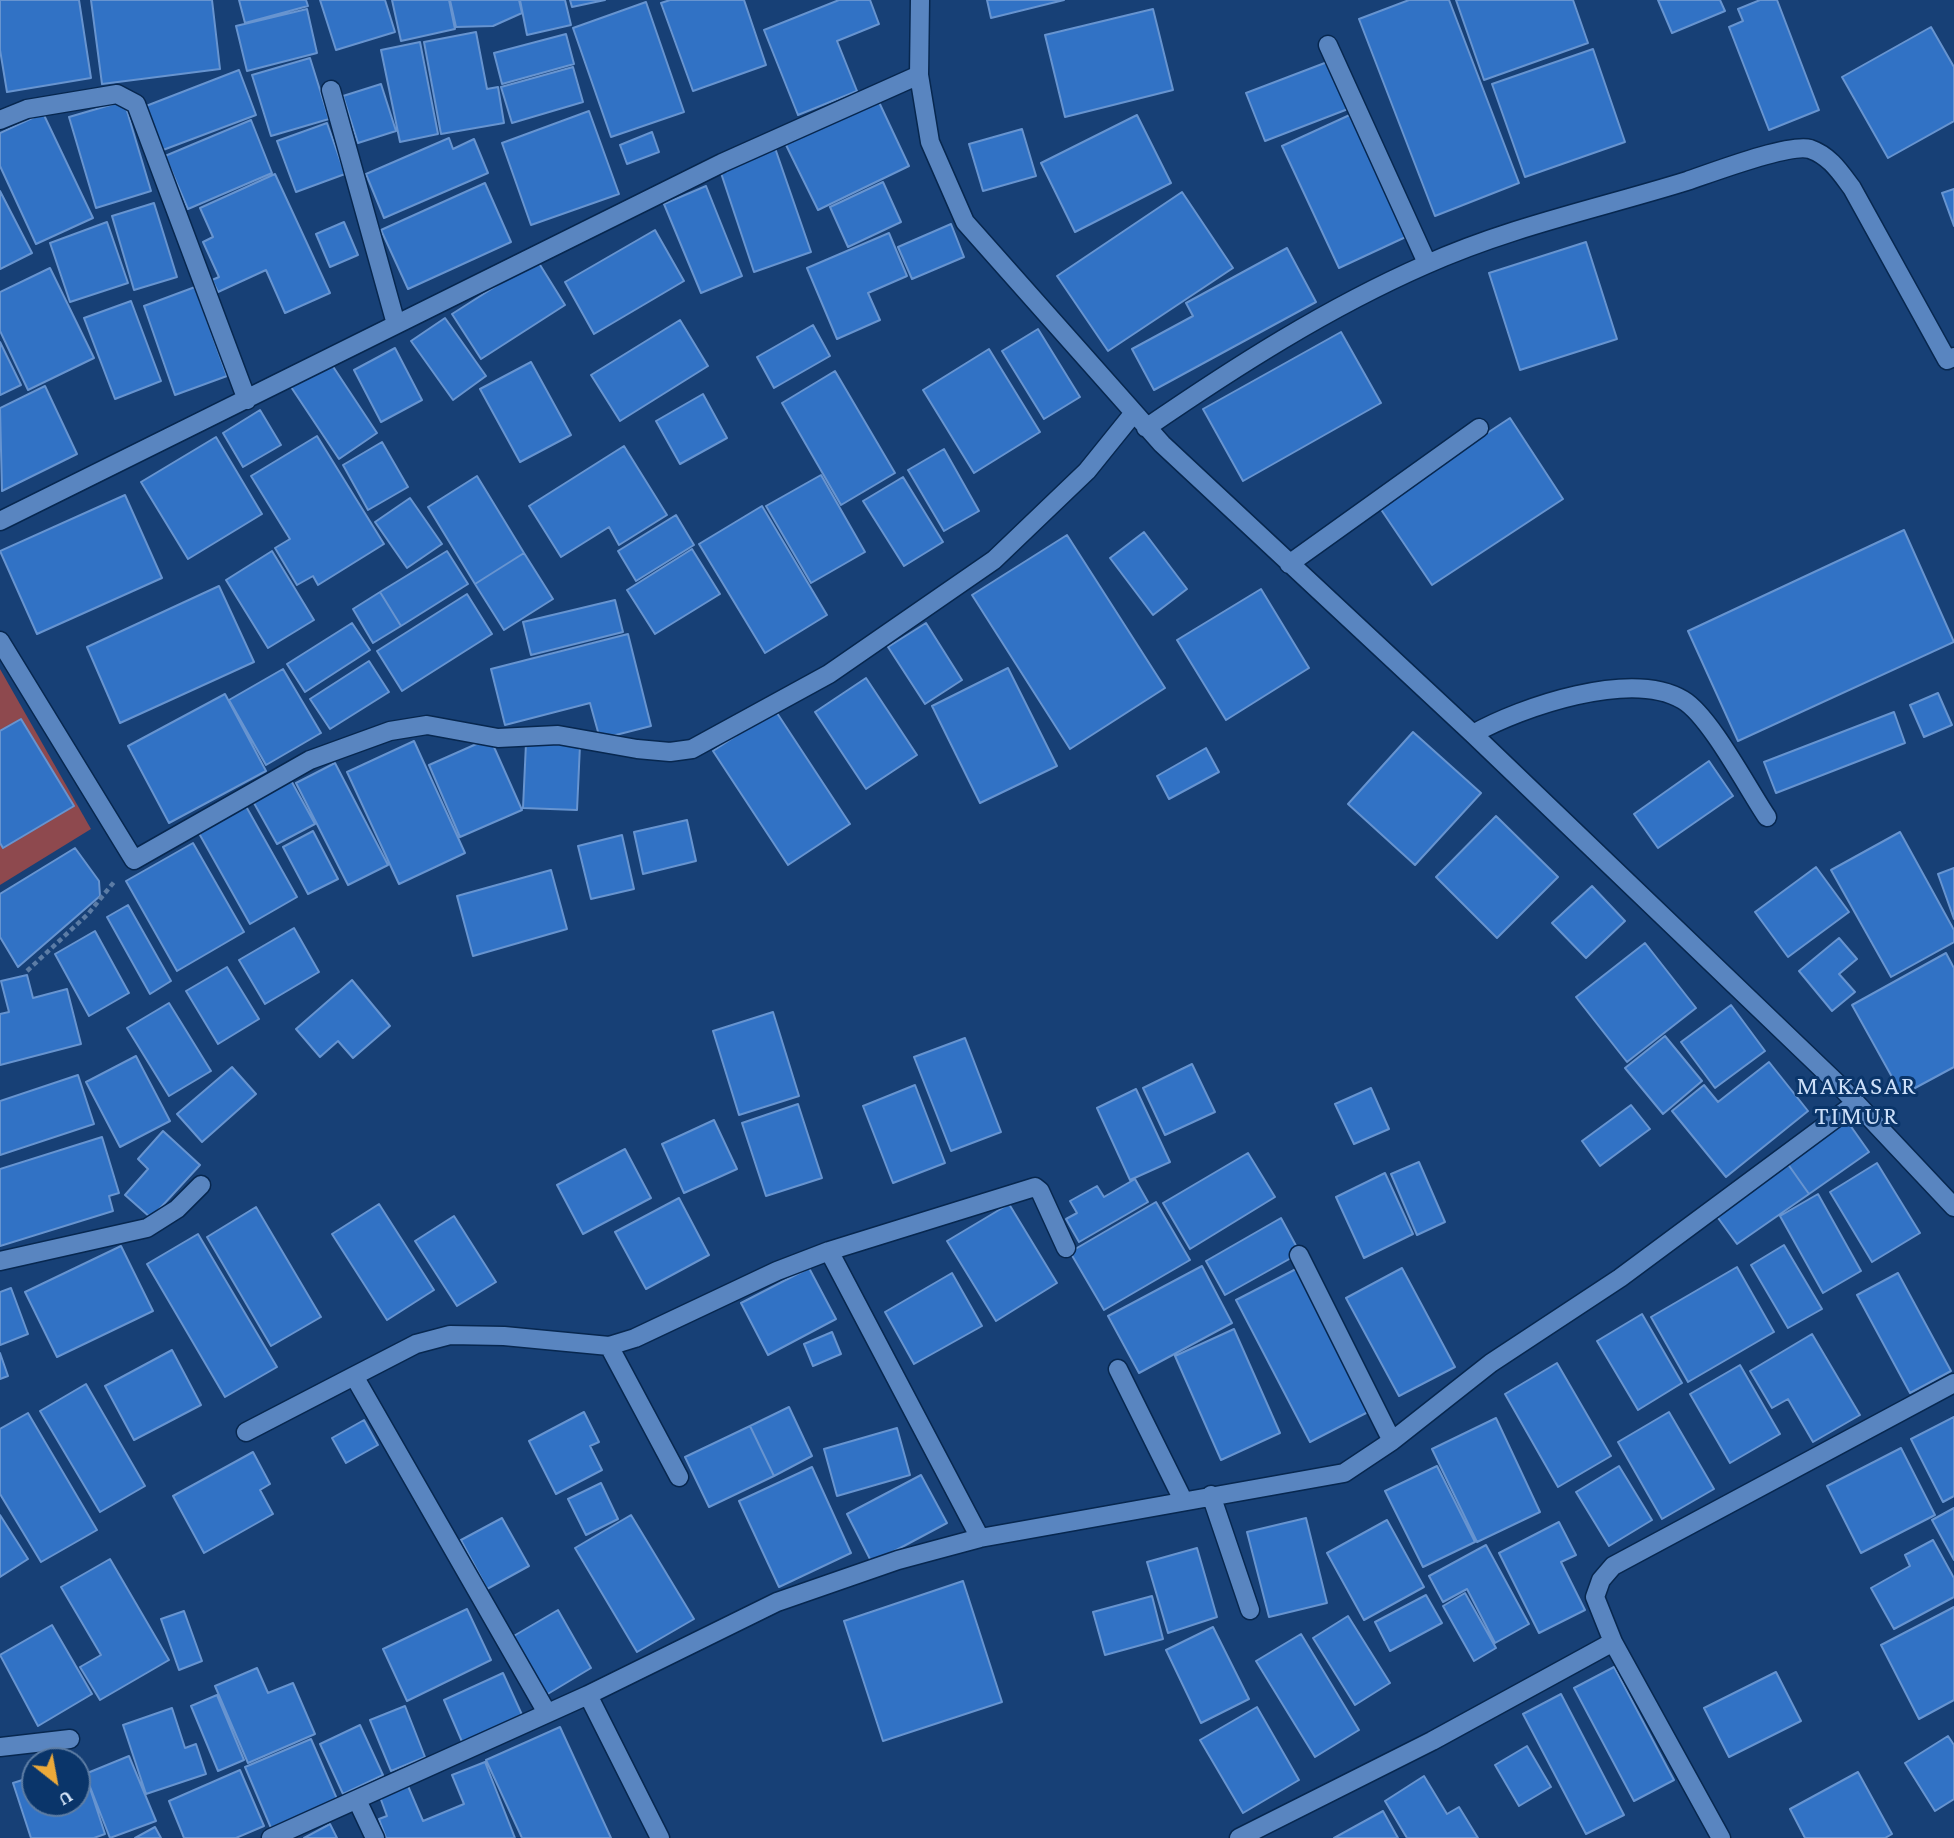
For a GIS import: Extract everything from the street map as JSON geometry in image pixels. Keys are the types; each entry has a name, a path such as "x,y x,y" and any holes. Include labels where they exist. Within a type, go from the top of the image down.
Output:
{"street":[{"path":"920,0 919,75 930,142 965,222 1146,428 1473,734 1856,1102 1954,1206"},
{"path":"1328,45 1427,264"},
{"path":"0,522 722,163 919,75"},
{"path":"331,90 396,324"},
{"path":"0,120 27,109 117,93 136,104 247,400"},
{"path":"1146,428 1244,362 1427,264 1551,219 1638,196 1774,153 1808,148 1835,163 1852,188 1952,364"},
{"path":"0,641 134,860 310,760 390,731 427,725 498,737 558,736 670,752 692,749 830,674 993,560 1087,471 1133,414"},
{"path":"1289,564 1479,428"},
{"path":"1473,734 1503,717 1541,703 1624,688 1658,689 1684,700 1703,719 1767,817"},
{"path":"271,1838 546,1711 588,1695 777,1602 898,1560 979,1538 1344,1472 1392,1441 1491,1363 1620,1278 1856,1102"},
{"path":"0,1261 147,1228 177,1209 201,1185"},
{"path":"246,1432 415,1344 450,1335 504,1336 610,1346 635,1338 776,1271 829,1251 1035,1187 1040,1191 1066,1248"},
{"path":"829,1251 979,1538"},
{"path":"1298,1255 1392,1441"},
{"path":"610,1346 679,1477"},
{"path":"1118,1369 1183,1500"},
{"path":"354,1376 546,1711"},
{"path":"1721,1838 1613,1642 1595,1597 1601,1580 1613,1566 1954,1383"},
{"path":"1211,1495 1250,1610"},
{"path":"1239,1838 1432,1741 1613,1642"},
{"path":"588,1695 660,1838"},
{"path":"0,1747 71,1739"},
{"path":"357,1800 375,1838"}],"path":[{"path":"27,971 88,914 134,860"}],"shaded area":[{"path":"0,669 91,829 0,885"}],"building":[{"path":"0,0 79,0 91,78 7,92 0,50"},
{"path":"91,0 212,0 220,69 102,84"},
{"path":"239,0 306,0 308,6 245,23"},
{"path":"320,0 385,0 395,32 336,50"},
{"path":"392,0 449,0 455,29 401,41"},
{"path":"450,0 519,0 522,13 493,26 456,27"},
{"path":"520,0 565,0 571,25 527,35"},
{"path":"570,0 605,0 572,7"},
{"path":"670,0 744,0 766,65 693,91 661,3"},
{"path":"839,0 870,0 879,24 837,41 857,91 798,115 764,30"},
{"path":"987,0 1064,0 991,18"},
{"path":"1409,0 1449,0 1519,183 1435,216 1359,19"},
{"path":"1456,0 1573,0 1588,43 1484,80"},
{"path":"1658,0 1720,0 1725,11 1672,33"},
{"path":"1760,0 1777,0 1819,110 1769,130 1729,27 1743,21 1738,9"},
{"path":"646,2 684,112 611,137 573,28"},
{"path":"307,9 317,53 247,71 236,26"},
{"path":"1153,9 1173,90 1065,117 1045,35"},
{"path":"1931,27 1954,67 1954,121 1888,158 1842,77"},
{"path":"476,32 487,89 498,87 504,123 441,134 424,42"},
{"path":"566,34 574,64 502,84 494,53"},
{"path":"420,42 438,134 400,142 381,50"},
{"path":"1593,49 1625,142 1525,177 1492,84"},
{"path":"310,58 329,119 271,136 252,75"},
{"path":"1330,61 1348,109 1265,141 1246,93"},
{"path":"573,67 583,102 512,123 501,87"},
{"path":"239,70 256,115 163,150 146,106"},
{"path":"381,84 396,131 358,143 343,96"},
{"path":"878,100 909,166 818,210 785,143"},
{"path":"124,101 151,191 96,208 69,117"},
{"path":"589,111 619,194 531,225 502,143"},
{"path":"43,113 93,218 36,244 0,166 0,133"},
{"path":"1354,113 1410,235 1339,268 1282,146"},
{"path":"1137,115 1171,183 1075,232 1041,163"},
{"path":"251,120 272,173 188,209 165,156"},
{"path":"327,123 345,174 296,192 277,141"},
{"path":"1022,129 1036,176 983,191 969,144"},
{"path":"652,132 659,152 627,164 620,145"},
{"path":"449,138 453,149 474,139 488,173 384,218 366,174"},
{"path":"775,148 811,252 754,272 719,167"},
{"path":"275,174 330,293 285,313 266,270 218,292 212,280 219,277 203,242 213,237 200,208"},
{"path":"883,182 901,222 848,247 830,207"},
{"path":"485,183 511,242 408,289 381,230"},
{"path":"706,186 742,276 701,293 664,204"},
{"path":"1954,189 1954,226 1942,193"},
{"path":"0,191 32,253 0,269"},
{"path":"1182,192 1233,268 1108,351 1057,276"},
{"path":"154,203 177,277 134,290 112,216"},
{"path":"107,222 128,283 70,302 50,243"},
{"path":"344,222 358,255 330,267 316,234"},
{"path":"951,224 964,257 912,279 898,247"},
{"path":"655,230 684,281 594,334 565,282"},
{"path":"889,233 907,276 868,293 880,320 837,339 807,268"},
{"path":"1586,242 1617,339 1520,370 1489,273"},
{"path":"1287,248 1316,302 1154,390 1132,349 1193,316 1186,303"},
{"path":"537,260 565,305 481,359 452,314"},
{"path":"50,268 94,358 28,390 0,331 0,292"},
{"path":"195,287 227,376 175,395 144,306"},
{"path":"131,301 161,381 115,399 84,318"},
{"path":"445,318 486,376 453,400 411,341"},
{"path":"680,320 708,366 620,421 591,375"},
{"path":"813,325 830,356 774,388 757,357"},
{"path":"1038,329 1080,397 1044,419 1002,351"},
{"path":"1341,332 1381,403 1243,481 1203,409"},
{"path":"0,342 21,385 0,395"},
{"path":"395,348 422,400 381,422 354,370"},
{"path":"989,349 1040,432 974,473 923,390"},
{"path":"328,359 377,433 339,459 289,384"},
{"path":"531,362 571,435 520,462 480,389"},
{"path":"835,371 895,473 841,505 782,403"},
{"path":"45,386 77,454 2,491 0,408"},
{"path":"703,394 727,438 680,464 656,421"},
{"path":"260,410 281,445 243,467 223,433"},
{"path":"1510,418 1563,499 1432,585 1378,505"},
{"path":"317,436 384,544 318,585 313,576 297,585 275,548 290,539 251,476"},
{"path":"216,437 262,514 188,559 141,482"},
{"path":"382,442 408,487 368,510 343,465"},
{"path":"624,446 667,515 619,545 609,527 561,557 529,506"},
{"path":"944,449 979,511 944,531 908,470"},
{"path":"821,475 865,552 811,583 766,506"},
{"path":"477,476 524,553 475,584 428,507"},
{"path":"903,477 943,542 904,566 863,501"},
{"path":"125,495 162,578 37,634 0,551"},
{"path":"410,498 442,544 407,568 375,522"},
{"path":"762,506 827,615 765,653 699,544"},
{"path":"676,515 694,545 636,581 618,551"},
{"path":"1904,530 1954,642 1738,741 1688,631"},
{"path":"1144,532 1187,589 1153,615 1110,558"},
{"path":"1067,535 1165,688 1070,749 972,595"},
{"path":"692,549 720,594 655,634 627,590"},
{"path":"272,551 314,620 268,648 226,580"},
{"path":"447,551 468,584 401,626 380,592"},
{"path":"524,553 553,599 504,630 475,584"},
{"path":"219,586 254,662 120,723 87,647"},
{"path":"1261,589 1309,668 1226,720 1177,640"},
{"path":"380,592 401,626 373,643 353,609"},
{"path":"467,594 492,634 402,691 377,651"},
{"path":"615,600 623,632 531,655 523,622"},
{"path":"352,623 370,650 305,692 287,664"},
{"path":"926,623 962,680 925,704 888,647"},
{"path":"628,634 651,726 600,739 590,703 505,725 491,669"},
{"path":"369,661 389,692 330,729 310,699"},
{"path":"1008,668 1057,766 980,803 932,706"},
{"path":"283,669 321,733 266,765 229,700"},
{"path":"866,678 917,755 866,789 815,712"},
{"path":"1938,693 1952,725 1924,737 1910,705"},
{"path":"225,694 266,771 169,823 128,746"},
{"path":"775,710 850,824 788,865 713,751"},
{"path":"1894,712 1905,743 1776,793 1764,762"},
{"path":"21,719 74,806 3,848 0,843 0,731"},
{"path":"1413,732 1481,793 1415,865 1348,804"},
{"path":"490,738 522,810 460,837 429,765"},
{"path":"414,741 465,853 399,884 347,772"},
{"path":"526,743 580,745 577,810 523,808"},
{"path":"1206,748 1219,772 1169,799 1157,776"},
{"path":"1709,761 1733,796 1658,848 1634,814"},
{"path":"335,763 388,865 348,885 296,783"},
{"path":"288,775 315,824 277,844 250,796"},
{"path":"243,801 297,897 250,924 196,828"},
{"path":"1496,816 1558,877 1497,938 1436,877"},
{"path":"687,820 696,861 643,874 634,832"},
{"path":"313,831 338,879 308,894 283,847"},
{"path":"1900,832 1954,930 1954,942 1891,977 1831,870"},
{"path":"622,835 634,889 591,899 578,846"},
{"path":"193,843 244,932 177,971 126,881"},
{"path":"75,848 99,881 100,896 18,967 0,937 0,894"},
{"path":"1816,867 1849,912 1788,957 1755,912"},
{"path":"1954,868 1954,919 1938,874"},
{"path":"551,870 567,929 473,956 457,896"},
{"path":"1592,886 1625,921 1586,958 1552,923"},
{"path":"128,905 171,981 150,994 107,917"},
{"path":"294,928 319,972 265,1004 239,960"},
{"path":"95,931 129,993 89,1016 55,954"},
{"path":"1839,938 1857,959 1839,974 1855,992 1832,1011 1799,971"},
{"path":"1645,943 1696,1008 1627,1062 1576,997"},
{"path":"1946,953 1954,968 1954,1067 1902,1095 1852,1005"},
{"path":"227,967 259,1019 218,1044 186,991"},
{"path":"27,975 33,998 67,989 81,1044 0,1065 0,1014 9,1012 1,981"},
{"path":"352,980 390,1026 353,1058 338,1041 320,1057 296,1029"},
{"path":"169,1003 211,1071 169,1096 127,1028"},
{"path":"1731,1005 1765,1051 1715,1088 1681,1042"},
{"path":"773,1012 799,1096 739,1115 713,1031"},
{"path":"1665,1036 1702,1081 1663,1114 1625,1068"},
{"path":"965,1038 1001,1132 951,1151 914,1057"},
{"path":"136,1056 170,1121 120,1147 86,1082"},
{"path":"1769,1062 1808,1111 1726,1177 1672,1111 1704,1085 1718,1102"},
{"path":"1192,1064 1215,1112 1165,1135 1143,1088"},
{"path":"232,1067 256,1094 202,1142 177,1114"},
{"path":"78,1075 94,1124 0,1155 0,1101"},
{"path":"915,1085 945,1163 893,1183 863,1106"},
{"path":"1371,1088 1389,1129 1354,1144 1335,1104"},
{"path":"1136,1089 1170,1162 1130,1180 1097,1108"},
{"path":"798,1104 822,1178 766,1196 742,1123"},
{"path":"1631,1105 1650,1129 1600,1166 1582,1141"},
{"path":"1845,1118 1869,1152 1809,1194 1785,1160"},
{"path":"714,1120 737,1169 684,1193 662,1144"},
{"path":"163,1131 200,1165 151,1218 125,1195 148,1169 138,1159"},
{"path":"102,1137 119,1193 109,1196 113,1211 0,1246 0,1169"},
{"path":"625,1149 651,1198 583,1234 557,1185"},
{"path":"1248,1153 1275,1197 1190,1249 1163,1203"},
{"path":"1785,1160 1809,1194 1737,1244 1713,1211"},
{"path":"1419,1162 1445,1222 1417,1235 1391,1174"},
{"path":"1877,1163 1920,1233 1872,1262 1830,1192"},
{"path":"1385,1173 1413,1234 1364,1258 1336,1197"},
{"path":"1135,1179 1148,1202 1079,1242 1066,1219 1077,1213 1070,1201 1097,1186 1104,1197"},
{"path":"1818,1194 1861,1271 1823,1293 1780,1216"},
{"path":"679,1198 709,1255 646,1289 615,1232"},
{"path":"1156,1202 1190,1260 1104,1310 1070,1252"},
{"path":"379,1204 434,1290 387,1320 332,1234"},
{"path":"1009,1204 1057,1283 996,1321 947,1241"},
{"path":"256,1207 321,1317 271,1346 207,1237"},
{"path":"454,1216 496,1282 457,1306 415,1241"},
{"path":"1281,1218 1300,1253 1225,1295 1206,1261"},
{"path":"198,1234 277,1367 225,1397 147,1264"},
{"path":"1784,1245 1822,1309 1788,1328 1751,1265"},
{"path":"121,1246 153,1311 57,1357 25,1292"},
{"path":"1202,1266 1232,1323 1139,1373 1108,1316"},
{"path":"1737,1267 1774,1332 1688,1382 1651,1317"},
{"path":"809,1268 836,1319 768,1355 741,1303"},
{"path":"1402,1268 1455,1367 1399,1396 1346,1298"},
{"path":"1296,1269 1370,1411 1310,1442 1236,1300"},
{"path":"952,1273 982,1326 914,1364 885,1312"},
{"path":"1898,1273 1951,1371 1910,1393 1857,1295"},
{"path":"11,1288 28,1334 0,1345 0,1292"},
{"path":"1642,1314 1682,1383 1638,1410 1597,1341"},
{"path":"1234,1329 1280,1433 1221,1460 1175,1356"},
{"path":"832,1332 841,1354 813,1366 804,1344"},
{"path":"1812,1334 1860,1415 1813,1442 1788,1399 1772,1408 1750,1371"},
{"path":"172,1350 201,1405 134,1440 105,1386"},
{"path":"0,1353 8,1376 0,1379"},
{"path":"1557,1363 1611,1456 1558,1487 1505,1394"},
{"path":"1740,1365 1780,1434 1730,1463 1690,1394"},
{"path":"86,1384 145,1486 100,1512 40,1411"},
{"path":"789,1407 812,1456 774,1476 750,1426"},
{"path":"584,1412 599,1442 590,1446 602,1470 556,1494 529,1441"},
{"path":"1669,1412 1714,1489 1662,1519 1618,1442"},
{"path":"28,1413 97,1530 41,1562 0,1494 0,1429"},
{"path":"1954,1417 1954,1496 1943,1502 1911,1439"},
{"path":"1496,1418 1540,1512 1477,1542 1432,1449"},
{"path":"364,1420 378,1445 346,1463 332,1438"},
{"path":"750,1426 774,1476 709,1507 685,1457"},
{"path":"897,1428 910,1475 837,1496 824,1449"},
{"path":"1901,1448 1935,1515 1861,1553 1827,1486"},
{"path":"253,1452 270,1484 260,1490 273,1514 204,1553 173,1496"},
{"path":"1437,1466 1475,1542 1423,1567 1385,1491"},
{"path":"1619,1466 1652,1520 1609,1546 1576,1492"},
{"path":"812,1467 851,1553 779,1587 739,1501"},
{"path":"921,1475 947,1523 872,1563 847,1514"},
{"path":"601,1483 618,1519 586,1535 568,1499"},
{"path":"1954,1508 1954,1560 1932,1520"},
{"path":"0,1515 28,1559 0,1577"},
{"path":"631,1515 694,1619 637,1652 575,1548"},
{"path":"502,1518 529,1566 487,1589 461,1540"},
{"path":"1306,1518 1327,1603 1269,1617 1247,1532"},
{"path":"1387,1520 1424,1587 1364,1620 1327,1553"},
{"path":"1559,1522 1576,1555 1561,1562 1585,1610 1539,1633 1499,1553"},
{"path":"1933,1540 1954,1578 1954,1597 1894,1629 1871,1588 1910,1566 1905,1555"},
{"path":"1486,1545 1529,1624 1495,1643 1467,1589 1443,1602 1429,1576"},
{"path":"1197,1548 1217,1617 1168,1633 1147,1562"},
{"path":"110,1559 169,1660 100,1700 80,1667 101,1655 61,1587"},
{"path":"963,1581 1002,1702 883,1741 844,1621"},
{"path":"1465,1593 1496,1648 1474,1661 1443,1606"},
{"path":"1426,1595 1442,1623 1390,1651 1375,1622"},
{"path":"1152,1596 1163,1639 1105,1655 1093,1612"},
{"path":"1954,1607 1954,1700 1919,1719 1881,1645"},
{"path":"467,1609 491,1660 407,1701 383,1649"},
{"path":"558,1610 591,1668 546,1695 512,1637"},
{"path":"184,1611 202,1661 179,1670 161,1619"},
{"path":"1348,1616 1390,1683 1355,1705 1313,1638"},
{"path":"52,1625 92,1694 38,1726 0,1655"},
{"path":"1213,1627 1249,1699 1201,1723 1166,1650"},
{"path":"1301,1634 1359,1730 1315,1757 1256,1661"},
{"path":"1614,1667 1674,1780 1634,1801 1574,1688"},
{"path":"257,1668 268,1693 293,1683 315,1734 248,1763 215,1686"},
{"path":"1776,1672 1801,1721 1729,1757 1704,1708"},
{"path":"503,1673 523,1717 463,1744 444,1700"},
{"path":"1561,1694 1624,1815 1586,1834 1523,1714"},
{"path":"217,1695 244,1760 218,1771 191,1706"},
{"path":"405,1706 425,1757 391,1771 370,1720"},
{"path":"1257,1707 1299,1780 1243,1813 1200,1740"},
{"path":"172,1708 185,1748 196,1744 206,1774 146,1794 123,1725"},
{"path":"360,1725 383,1775 343,1794 320,1744"},
{"path":"560,1727 611,1838 522,1838 486,1760"},
{"path":"1948,1736 1954,1745 1954,1799 1935,1811 1905,1763"},
{"path":"311,1739 337,1799 271,1828 245,1767"},
{"path":"1527,1746 1551,1787 1519,1806 1495,1765"},
{"path":"129,1756 156,1821 110,1838 91,1789 91,1772"},
{"path":"485,1762 515,1838 386,1838 379,1819 387,1816 380,1797 408,1786 423,1821 464,1804 452,1775"},
{"path":"240,1770 264,1826 236,1838 184,1838 169,1801"},
{"path":"1858,1772 1892,1834 1885,1838 1805,1838 1790,1809"},
{"path":"1424,1776 1447,1814 1459,1807 1478,1838 1407,1838 1385,1801"},
{"path":"21,1780 21,1807 13,1783"},
{"path":"91,1791 105,1834 94,1838 31,1838 24,1817 91,1817"},
{"path":"1383,1811 1398,1838 1334,1838"},
{"path":"330,1824 337,1838 304,1838"},
{"path":"155,1827 161,1838 135,1838"}],"district":[{"name":"MAKASAR TIMUR","path":"1857,1101"}]}
